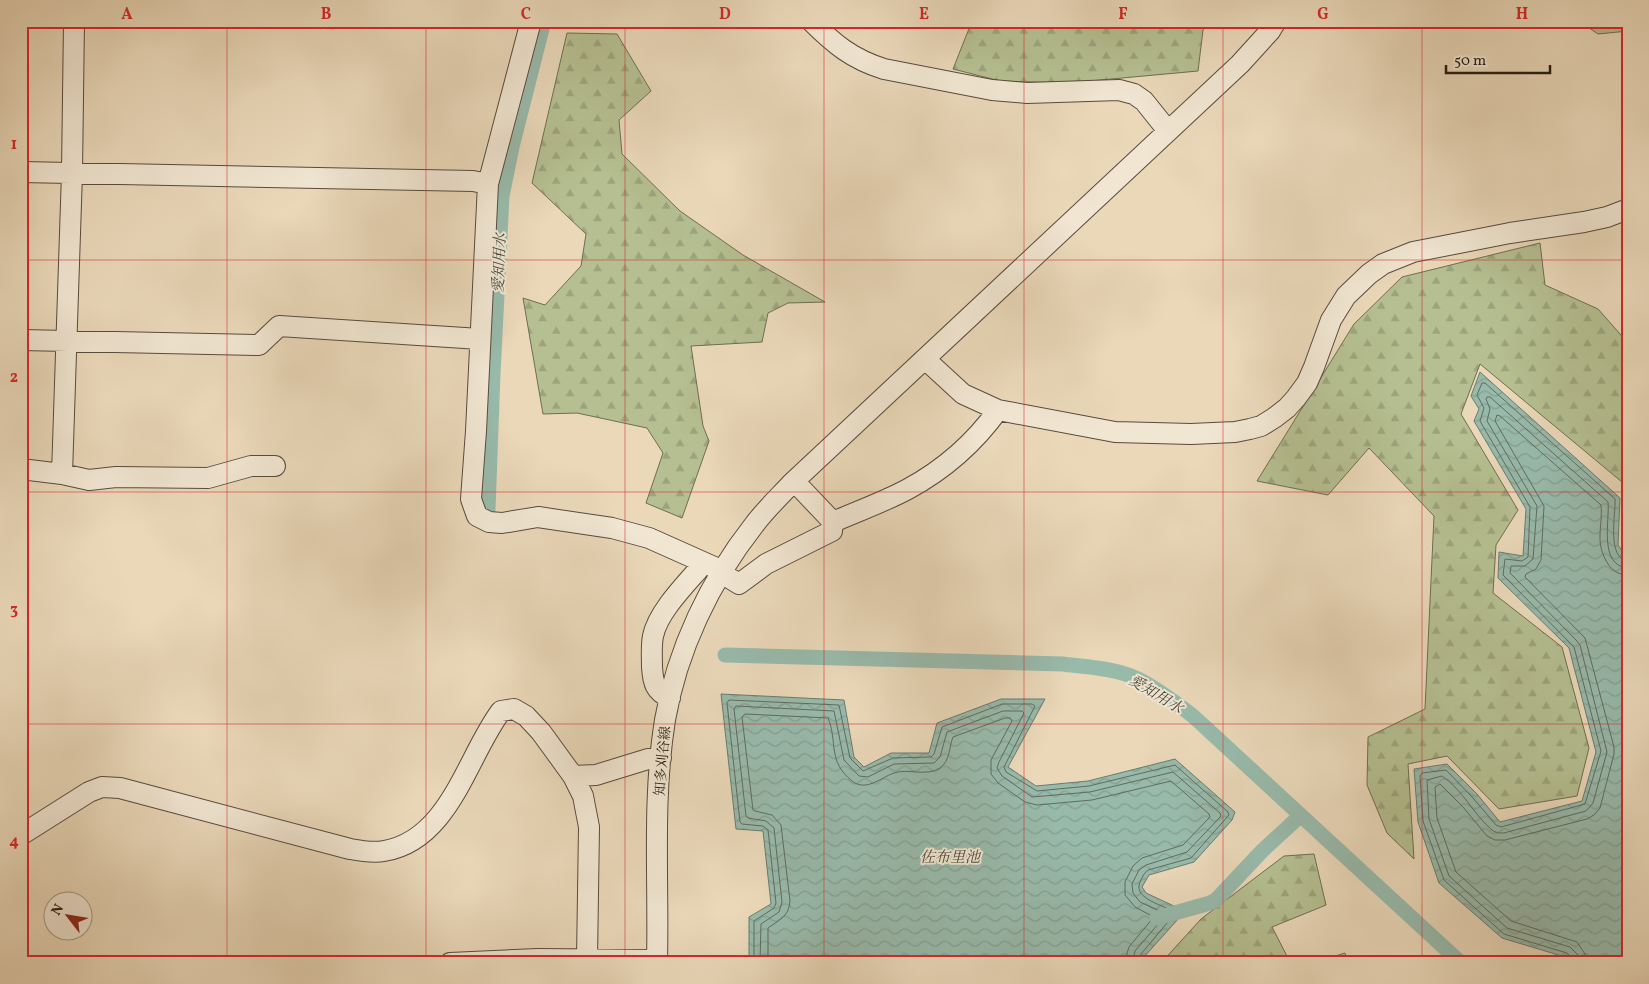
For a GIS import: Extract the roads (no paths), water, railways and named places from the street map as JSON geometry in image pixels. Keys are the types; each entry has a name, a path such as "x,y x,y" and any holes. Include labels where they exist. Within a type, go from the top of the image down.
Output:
{"street":[{"path":"62,474 72,173 74,21"},
{"path":"531,21 488,184 471,499 477,516 488,522 495,523 538,517 612,528 649,538 704,563 727,575 739,584 766,564 832,531 833,522 794,481"},
{"path":"811,21 848,54 868,64 884,69 992,90 1027,93 1119,90 1134,94 1144,102 1168,131"},
{"name":"知多刈谷線","path":"657,961 657,850 661,758 665,721 670,698 678,666 688,638 707,598 727,575 754,525 794,481 926,360 1240,64 1270,31 1276,21"},
{"path":"21,172 473,180 488,184"},
{"path":"926,360 962,394 998,410 1115,432 1191,434 1235,432 1261,426 1287,408 1296,398 1307,383 1331,320 1346,296 1369,274 1383,264 1413,252 1510,233 1584,222 1608,217 1628,209"},
{"path":"21,340 258,345 278,326 480,340"},
{"path":"833,522 908,489 934,472 959,454 998,410"},
{"path":"21,469 62,474 89,480 116,478 208,478 251,466 275,466"},
{"path":"670,698 656,689 653,682 653,634 668,607 704,563"},
{"path":"21,834 89,792 102,787 120,788 350,849 369,852 384,851 401,846 417,838 431,826 469,770 492,724 501,712 514,709 526,716 542,732 573,776 583,796 589,826 587,960"},
{"path":"573,776 596,774 648,759 661,758"},
{"path":"450,963 587,960 657,961"}],"water":[{"path":"1480,372 1620,498 1618,545 1628,559 1628,963 1569,963 1565,957 1502,938 1439,883 1418,822 1414,769 1447,764 1477,794 1500,822 1582,801 1596,752 1569,648 1498,578 1499,552 1523,556 1526,509 1474,421 1479,409 1471,396"},
{"name":"佐布里池","path":"721,694 844,700 854,757 864,767 891,753 929,753 937,723 1001,699 1045,699 1008,767 1036,786 1088,781 1175,759 1235,812 1232,820 1194,862 1149,875 1142,887 1146,893 1176,907 1179,918 1144,957 1142,963 749,963 749,917 771,904 763,831 736,829"}],"waterway":[{"name":"愛知用水","path":"488,510 502,196 512,147 544,21"},
{"name":"愛知用水","path":"725,655 1062,664 1110,670 1129,675 1159,691 1193,716 1461,963"},
{"path":"1157,918 1216,900 1262,851 1300,816"}]}
